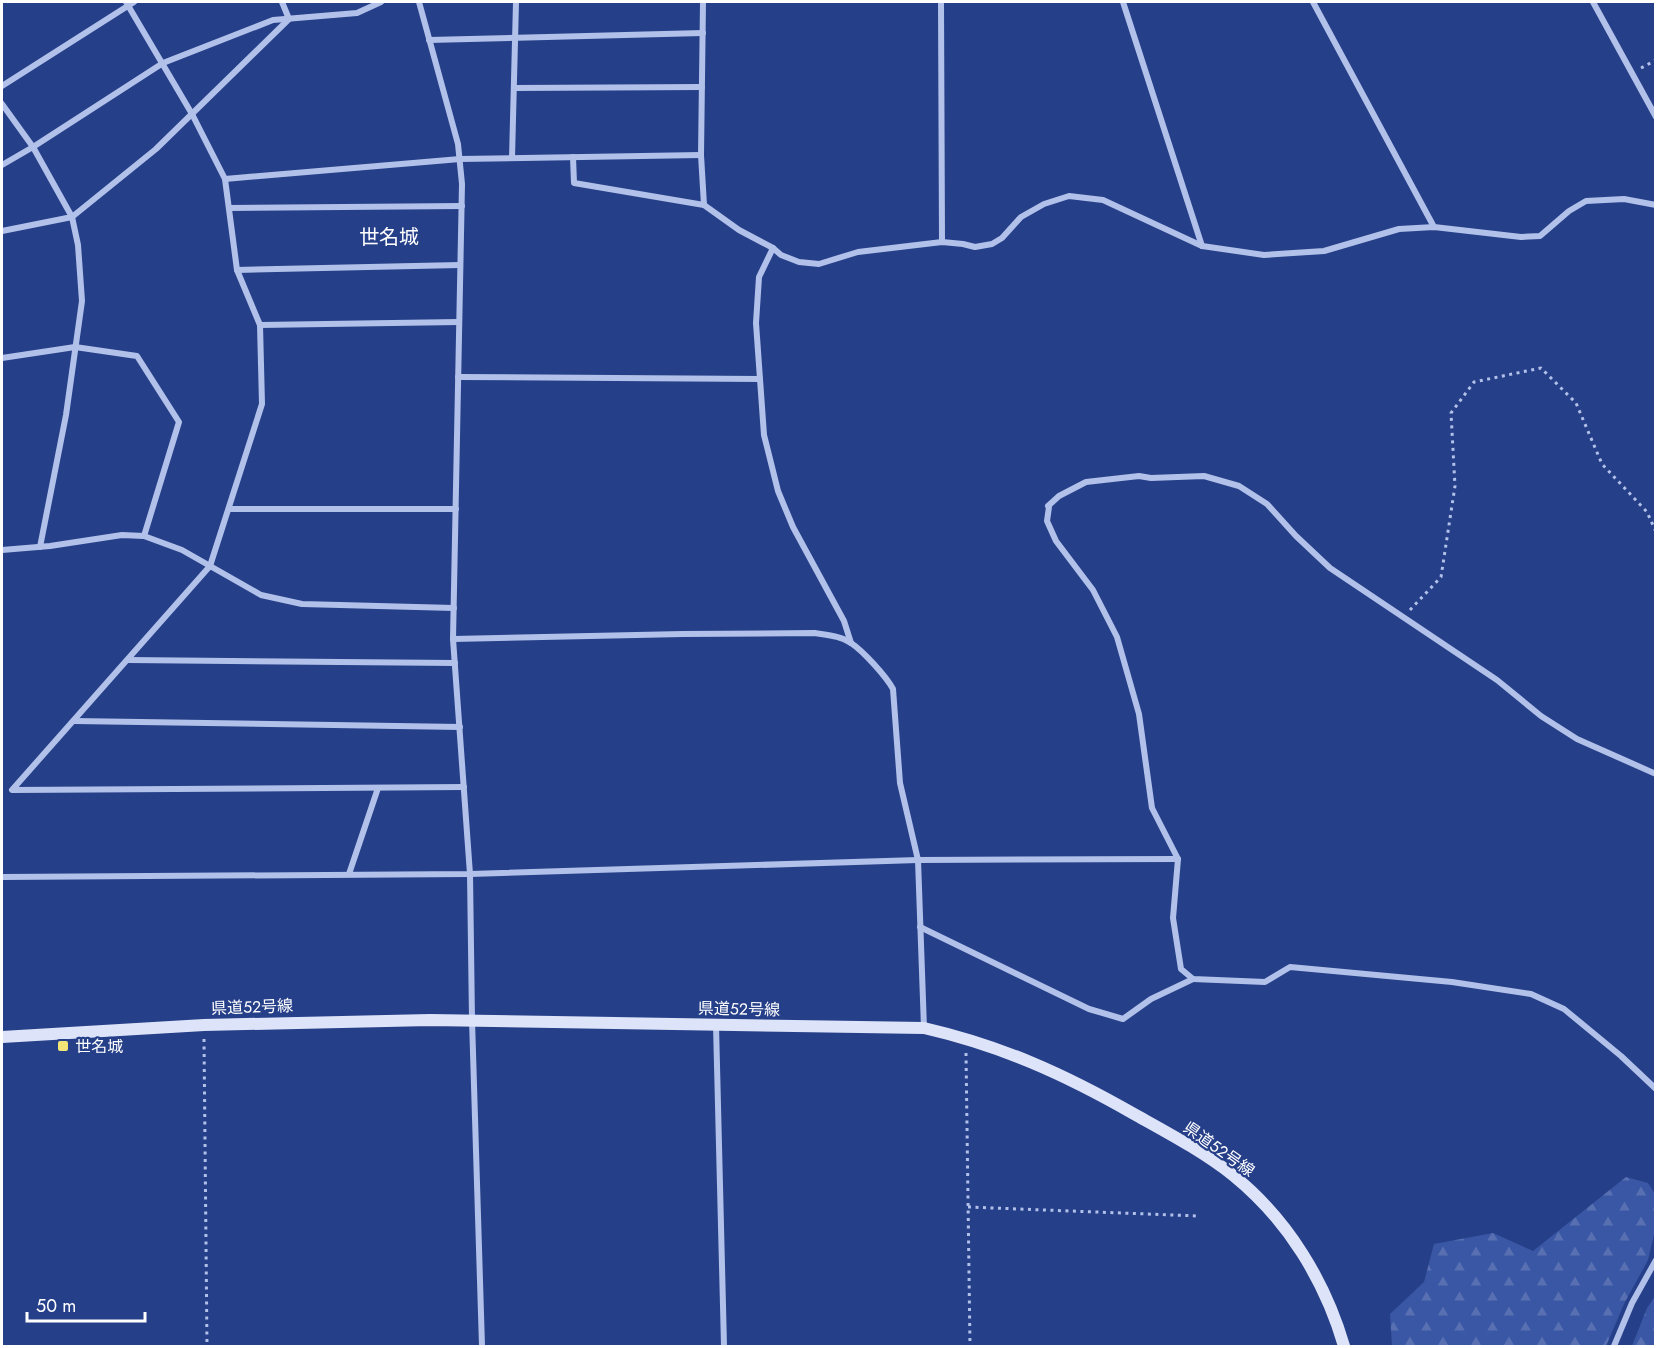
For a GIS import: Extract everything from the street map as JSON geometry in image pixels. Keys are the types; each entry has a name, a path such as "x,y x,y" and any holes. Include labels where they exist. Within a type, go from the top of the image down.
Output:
{"main road":[{"name":"県道52号線","path":"2,1037 204,1025 472,1020 924,1028 966,1039 1025,1059 1086,1086 1203,1154 1233,1175 1276,1218 1305,1257 1328,1299 1344,1347"}],"street":[{"path":"282,2 289,19"},
{"path":"2,165 163,63 273,20 357,13 381,2"},
{"path":"419,2 460,159 462,206 453,639 470,874 482,1347"},
{"path":"512,158 516,2"},
{"path":"703,2 701,155 704,205"},
{"path":"941,2 942,242"},
{"path":"1123,2 1202,246"},
{"path":"1313,2 1434,227"},
{"path":"1593,2 1656,117"},
{"path":"2,86 129,3 192,114 225,179 237,270 260,325 262,404 210,566 12,790 464,787"},
{"path":"2,231 72,217 156,149 289,19"},
{"path":"429,40 703,33"},
{"path":"514,88 702,87"},
{"path":"2,104 33,147 72,217 78,244 82,301 66,415 40,547"},
{"path":"225,179 460,159 701,155"},
{"path":"573,157 574,183 704,205 739,230 773,248 781,255 799,262 819,264 858,252 942,242 975,247 992,244 1002,238 1022,217 1044,204 1069,196 1103,200 1202,246 1264,255 1324,251 1399,229 1434,227 1521,237 1540,236 1586,201 1624,199 1656,205"},
{"path":"229,208 462,206"},
{"path":"773,248 759,277 756,323 764,435 778,490 793,527 844,621 851,643"},
{"path":"237,270 460,265"},
{"path":"260,325 459,322"},
{"path":"2,358 75,347 137,357 179,422 144,536"},
{"path":"458,377 760,379"},
{"path":"1193,979 1181,969 1173,918 1178,859 1152,808 1139,714 1118,637 1093,590 1056,541 1047,521 1048,506 1059,496 1086,482 1139,476 1151,478 1204,476 1239,486 1267,504 1330,568 1497,680 1540,716 1576,739 1656,774"},
{"path":"229,509 456,509"},
{"path":"2,550 122,535 144,536 182,550 261,595 302,604 454,608"},
{"path":"453,639 815,633 834,636 851,643 888,679 893,688 900,783 918,860 924,1028"},
{"path":"128,660 455,663"},
{"path":"74,721 459,727"},
{"path":"349,874 378,788"},
{"path":"2,877 470,874 918,860 1178,859"},
{"path":"921,927 1089,1009 1124,1019 1151,999 1193,979 1265,982 1290,967 1452,982 1531,994 1564,1009 1621,1056 1656,1089"},
{"path":"716,1025 724,1347"},
{"path":"1614,1347 1632,1303 1656,1260"}],"path":[{"path":"1632,73 1656,60"},
{"path":"1403,618 1442,577 1455,486 1451,413 1473,382 1541,368 1576,403 1602,464 1647,512 1656,532"},
{"path":"204,1025 207,1347"},
{"path":"966,1039 970,1347"},
{"path":"968,1207 1198,1216"}],"green space":[{"path":"1626,1177 1648,1183 1655,1194 1655,1230 1648,1260 1624,1304 1606,1346 1392,1346 1390,1314 1424,1282 1434,1244 1493,1233 1533,1251"},
{"path":"1655,1297 1655,1346 1632,1346 1647,1308"}],"place":[{"name":"世名城","path":"63,1046"}],"district":[{"name":"世名城","path":"389,237"}]}
